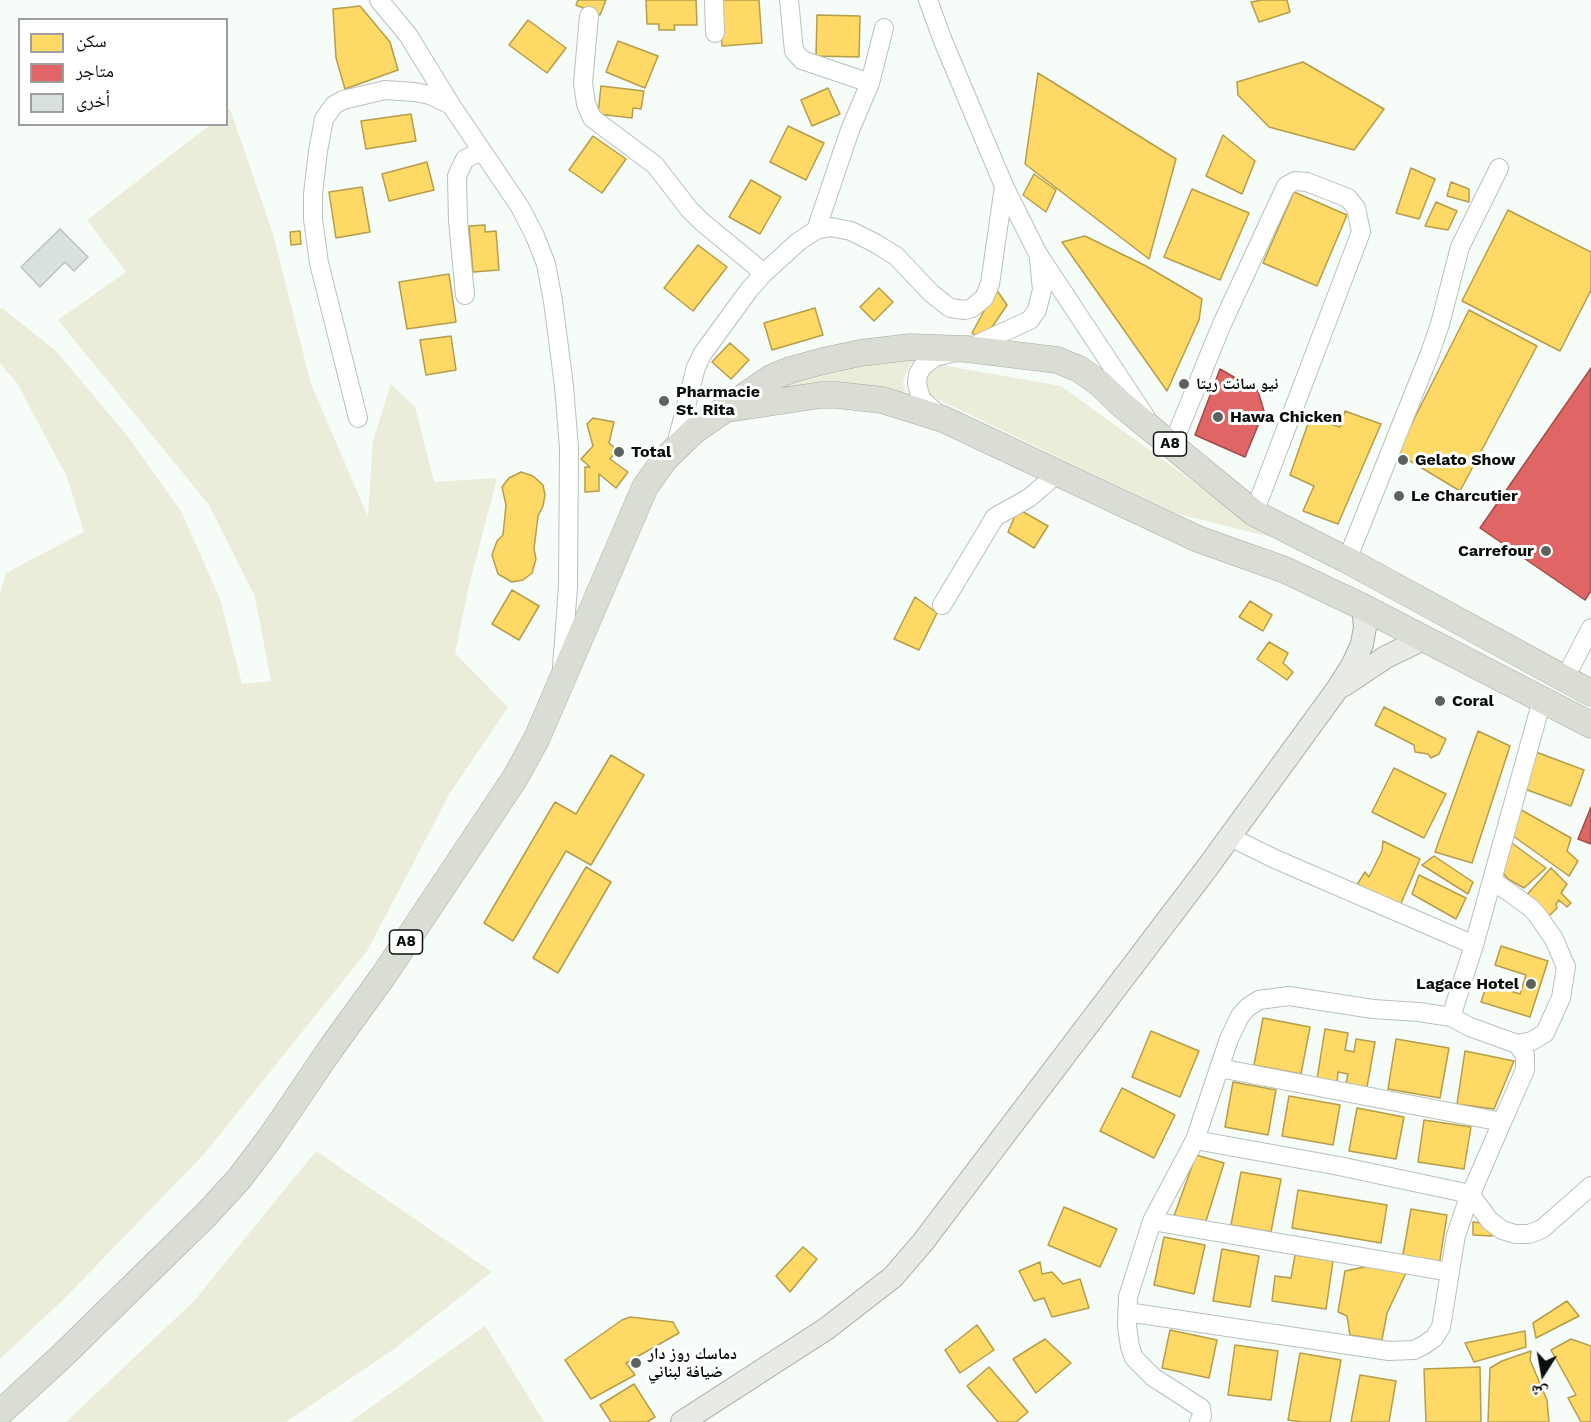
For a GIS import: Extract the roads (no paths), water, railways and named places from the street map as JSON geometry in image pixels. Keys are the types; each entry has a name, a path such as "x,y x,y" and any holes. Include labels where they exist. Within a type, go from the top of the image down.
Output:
{"highway":[{"name":"A8","path":"0,1413 61,1358 205,1216 239,1179 270,1138 384,975 502,798 537,738 645,487 665,459 695,430 771,378 823,361 860,353 910,347 967,350 1057,360 1079,369 1099,383 1254,513 1347,560 1591,693"},
{"name":"A8","path":"722,410 821,395 837,395 882,400 943,419 1198,539 1285,570 1363,607 1591,725"}],"main road":[{"path":"682,1422 826,1329 893,1277 923,1242 1230,837 1338,688 1362,644 1365,627 1363,607"},
{"path":"1338,688 1386,657 1423,639"}],"street":[{"path":"379,0 408,35 451,105 520,207 546,264 564,386 570,493 568,586 561,680"},
{"path":"714,0 715,33"},
{"path":"789,0 794,51 802,60 870,83"},
{"path":"928,0 1004,186 1038,254 1164,439 1222,324 1286,186 1295,181 1307,182 1348,198 1356,208 1361,232 1254,513"},
{"path":"589,15 584,83 586,104 592,118 655,165 702,222 764,273"},
{"path":"816,231 850,130 870,83 884,28"},
{"path":"358,418 319,263 313,219 315,172 324,119 329,110 343,100 385,90 429,95 451,105"},
{"path":"465,295 458,221 457,176 465,159 482,151"},
{"path":"1347,560 1430,353 1460,247 1498,168"},
{"path":"675,449 700,360 735,308 764,273 798,242 816,231 831,227 851,231 896,256 950,308 965,310 972,308 984,298 990,284 1004,186"},
{"path":"943,419 922,400 916,384 918,374 923,366 935,357 967,350 1030,320 1037,310 1042,290 1038,254"},
{"path":"942,605 995,517 1029,498 1058,473"},
{"path":"1564,678 1591,628"},
{"path":"1451,1017 1474,945 1542,700"},
{"path":"1230,837 1474,945"},
{"path":"1199,1422 1202,1416 1201,1408 1154,1377 1134,1358 1127,1326 1128,1297 1152,1221 1195,1140 1219,1068 1240,1016 1259,1000 1289,996 1373,1009 1451,1017 1470,1027 1517,1044 1532,1041 1545,1033 1561,998 1566,967 1554,939 1538,916 1531,908 1492,880"},
{"path":"1127,1312 1389,1351 1414,1350 1434,1338 1441,1327 1456,1235 1470,1194 1525,1070 1525,1055 1517,1044"},
{"path":"1219,1068 1502,1122"},
{"path":"1195,1140 1339,1166 1470,1194 1496,1226 1522,1235 1542,1229 1591,1186"},
{"path":"1152,1221 1450,1272"}],"place":[{"name":"نيو سانت ريتا","path":"1184,384"},
{"name":"Pharmacie St. Rita","path":"664,401"},
{"name":"Hawa Chicken","path":"1218,417"},
{"name":"Total","path":"619,452"},
{"name":"Gelato Show","path":"1403,460"},
{"name":"Le Charcutier","path":"1399,496"},
{"name":"Carrefour","path":"1546,551"},
{"name":"Coral","path":"1440,701"},
{"name":"Lagace Hotel","path":"1531,984"},
{"name":"دماسك روز دار ضيافة لبناني","path":"636,1363"}]}
